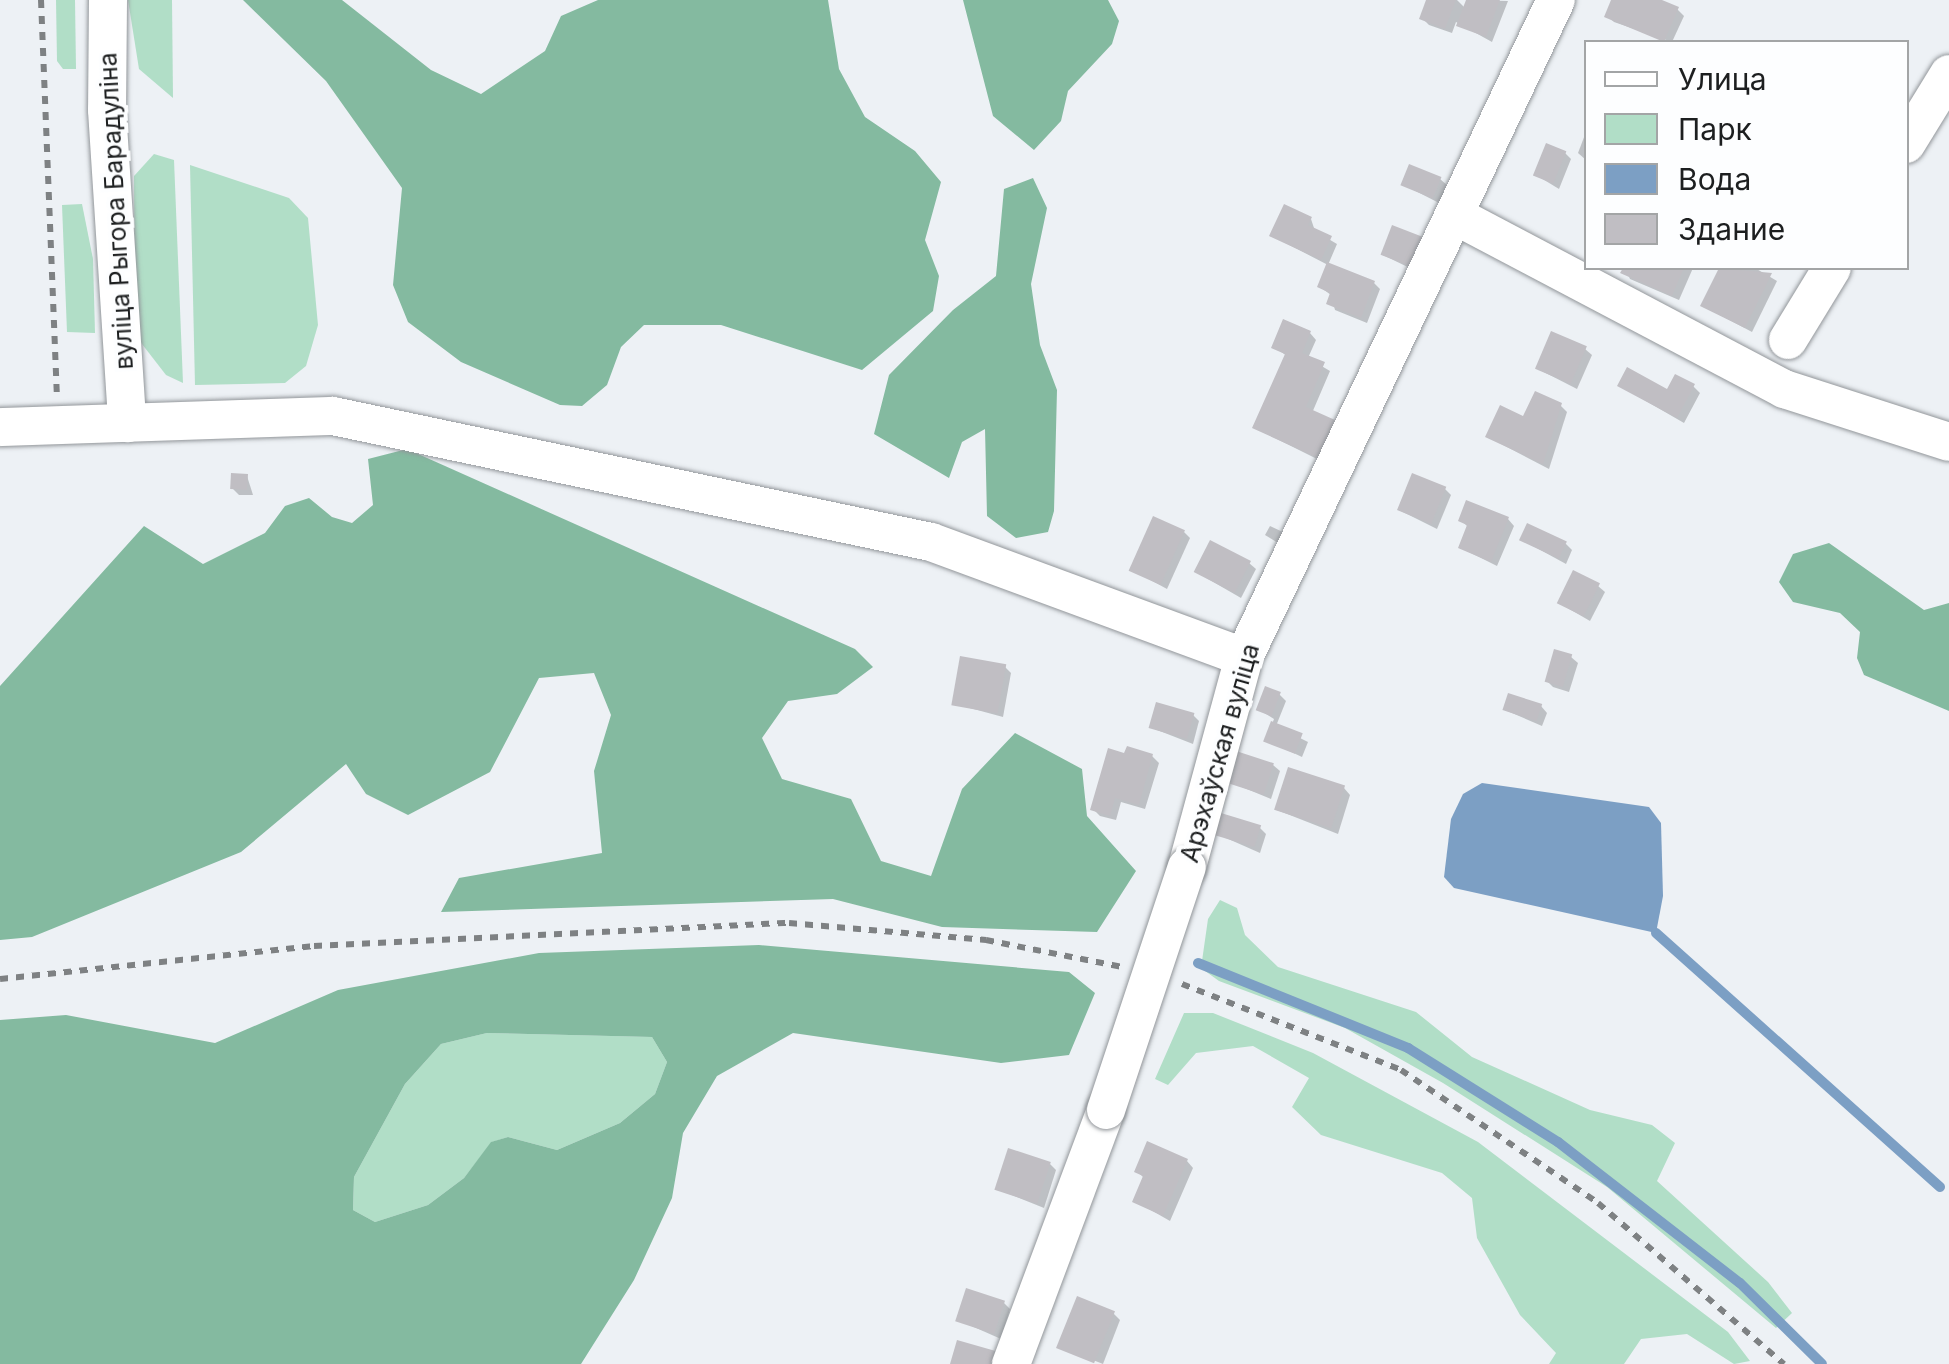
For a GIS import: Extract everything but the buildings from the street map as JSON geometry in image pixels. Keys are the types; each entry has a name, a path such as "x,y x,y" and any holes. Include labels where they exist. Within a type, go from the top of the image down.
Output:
{"street":[{"name":"вуліца Рыгора Барадуліна","path":"108,0 107,110 127,423"},
{"name":"Арэхаўская вуліца","path":"1011,1364 1106,1110 1186,866 1244,657 1458,217 1556,0"},
{"path":"1909,139 1949,74"},
{"path":"1458,217 1784,389 1949,442"},
{"path":"1788,340 1831,270"},
{"path":"0,427 333,416 931,542 1244,657"}],"path":[{"path":"41,0 58,426"},
{"path":"0,979 314,946 789,923 986,940 1133,970"},
{"path":"1166,980 1401,1070 1598,1204 1784,1364"}],"green space":[{"path":"56,0 75,0 76,69 63,69 57,61"},
{"path":"128,0 172,0 173,98 139,69"},
{"path":"243,0 342,0 431,70 481,94 545,51 561,16 598,0 828,0 839,69 865,117 915,151 941,182 925,240 939,276 933,311 862,370 721,325 644,325 621,347 607,385 582,406 560,405 461,362 408,322 393,285 402,188 326,81"},
{"path":"963,0 1108,0 1119,21 1112,44 1068,91 1061,121 1034,150 993,116"},
{"path":"154,154 174,160 183,383 166,375 135,335 134,176"},
{"path":"190,165 289,198 308,218 318,325 306,366 285,383 195,385"},
{"path":"1033,178 1047,208 1031,284 1040,345 1057,390 1054,511 1048,532 1016,538 987,516 985,429 962,442 949,478 874,434 889,375 953,310 996,276 1004,189"},
{"path":"82,204 93,259 95,333 67,332 62,205"},
{"path":"407,449 855,649 873,667 837,694 788,701 762,738 782,779 851,799 881,861 931,876 962,789 1015,733 1082,769 1087,816 1136,871 1097,932 942,927 833,899 441,912 459,878 602,853 594,771 611,715 594,673 539,678 490,772 408,815 366,794 346,764 241,852 32,937 0,940 0,686 144,526 203,564 265,533 285,506 309,498 332,517 352,523 373,505 368,459"},
{"path":"1829,543 1924,610 1949,603 1949,711 1864,675 1857,658 1860,632 1840,613 1793,602 1779,582 1793,554"},
{"path":"1220,900 1237,908 1245,935 1278,967 1416,1012 1472,1057 1590,1110 1652,1125 1675,1143 1657,1181 1768,1282 1792,1313 1776,1328 1607,1187 1443,1083 1345,1028 1219,981 1201,968 1208,919"},
{"path":"759,945 1069,972 1095,993 1069,1055 1001,1063 793,1033 717,1076 683,1133 672,1198 634,1280 581,1364 0,1364 0,1020 66,1015 215,1043 338,990 539,953","holes":["487,1033 652,1037 667,1062 655,1094 620,1123 557,1150 508,1137 491,1142 464,1178 428,1205 375,1222 353,1210 354,1177 405,1084 441,1044"]},
{"path":"1184,1013 1213,1013 1313,1053 1478,1142 1728,1332 1750,1361 1734,1364 1687,1334 1641,1339 1624,1364 1549,1364 1556,1353 1520,1315 1477,1238 1472,1198 1442,1173 1321,1135 1292,1107 1309,1078 1253,1046 1196,1053 1168,1085 1155,1079"},
{"path":"487,1033 652,1037 667,1062 655,1094 620,1123 557,1150 508,1137 492,1142 464,1178 428,1205 375,1222 353,1210 354,1177 405,1084 441,1044"}],"water":[{"path":"1482,783 1649,807 1661,823 1663,896 1656,933 1454,888 1444,877 1451,819 1463,794"}],"waterway":[{"path":"1656,933 1940,1187"},
{"path":"1198,963 1408,1048 1558,1142 1740,1283 1822,1364"}]}
